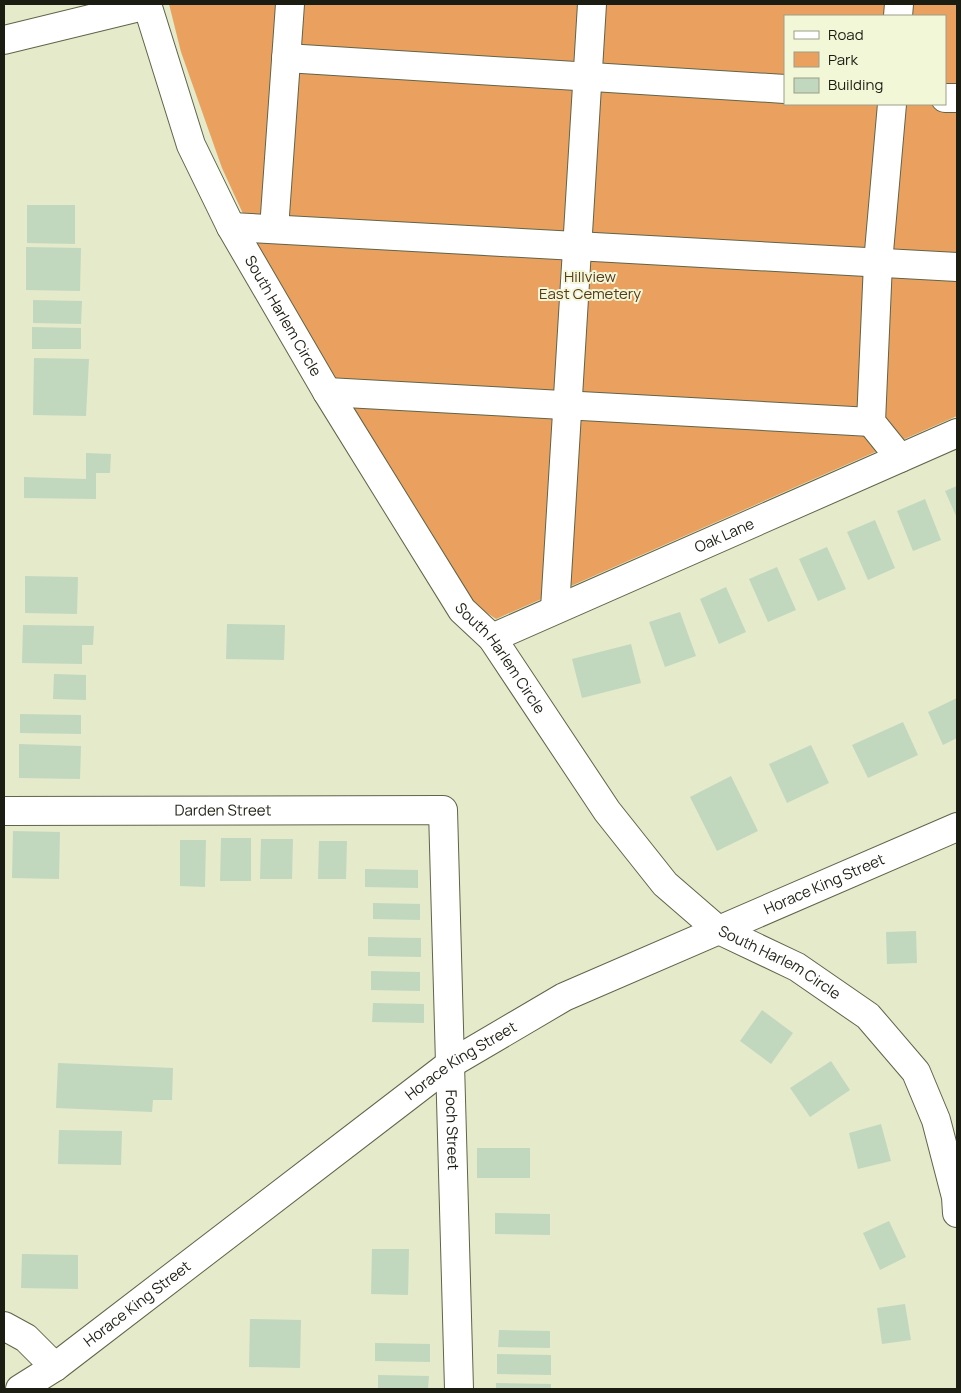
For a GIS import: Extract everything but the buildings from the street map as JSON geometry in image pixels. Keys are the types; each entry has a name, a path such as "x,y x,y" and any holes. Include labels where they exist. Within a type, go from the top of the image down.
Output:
{"street":[{"path":"4,40 148,4"},
{"name":"South Harlem Circle","path":"148,4 191,145 231,226 327,392 462,610 492,638 607,811 665,884 717,929 798,967 868,1016 916,1072 936,1120 956,1197 957,1213"},
{"path":"274,229 290,4"},
{"path":"555,609 566,405 579,245 592,4"},
{"path":"286,58 784,89"},
{"path":"892,105 878,263 871,422 900,458"},
{"path":"231,226 957,267"},
{"path":"327,392 871,422"},
{"name":"Oak Lane","path":"492,638 957,432"},
{"name":"Darden Street","path":"4,811 442,810"},
{"name":"Foch Street","path":"442,810 459,1389"},
{"name":"Horace King Street","path":"20,1389 55,1367 450,1064 564,997 717,929 957,827"},
{"path":"4,1326 26,1338 55,1367"}],"green space":[{"name":"Hillview East Cemetery","path":"169,4 957,4 957,416 496,619 474,604 336,381 261,253 222,168 181,52"}]}
